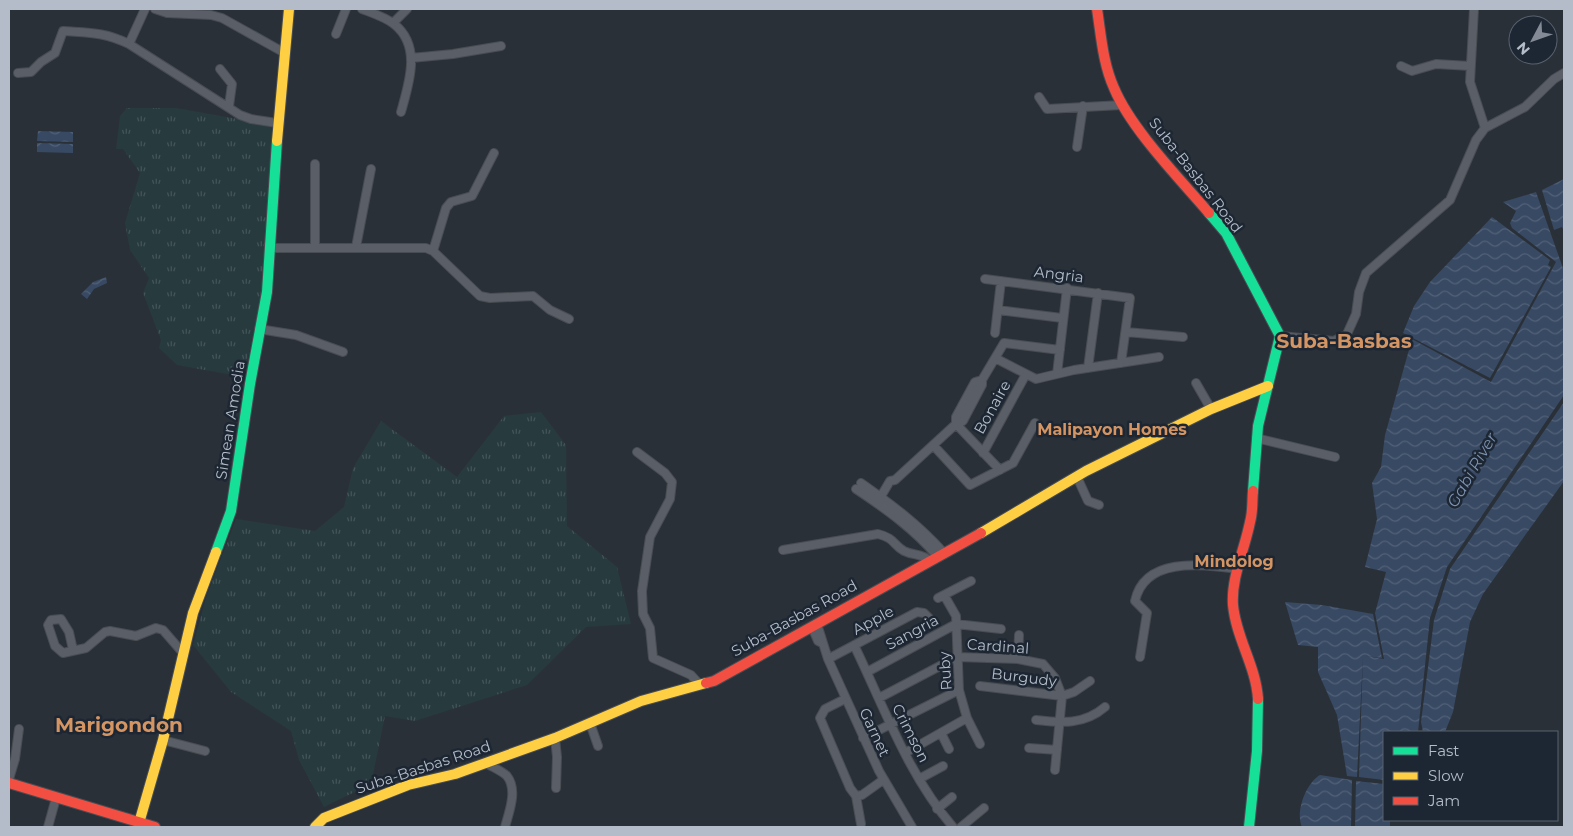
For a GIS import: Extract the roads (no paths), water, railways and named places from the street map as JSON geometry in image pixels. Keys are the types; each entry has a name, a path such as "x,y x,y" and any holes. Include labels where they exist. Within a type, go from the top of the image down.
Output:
{"street":[{"path":"129,44 145,9"},
{"path":"155,9 167,13 200,14 222,18 283,52"},
{"name":"Simean Amodia","path":"138,825 163,740 199,594 231,511 259,329 267,292 277,123 289,9"},
{"path":"336,34 346,9"},
{"path":"362,9 393,23 406,37 412,70 401,112"},
{"path":"393,23 407,9"},
{"name":"Suba-Basbas Road","path":"1097,9 1102,45 1113,87 1122,105 1153,147 1226,233 1280,336"},
{"path":"1474,9 1470,82 1481,122 1485,128"},
{"path":"18,73 31,72 41,62 55,53 63,31 96,32 110,35 129,44 240,115 251,120 277,123"},
{"path":"411,58 453,54 501,46"},
{"path":"1400,66 1412,71 1436,64 1470,66"},
{"path":"220,69 232,84 228,106"},
{"path":"1249,827 1257,752 1258,696 1253,671 1234,612 1238,569 1251,520 1256,438 1280,336 1334,340 1347,334 1356,314 1359,292 1366,274 1450,200 1476,140 1485,128 1525,107 1554,79 1564,73"},
{"path":"1039,97 1047,109 1122,105"},
{"path":"1077,147 1083,106"},
{"path":"433,251 446,208 451,202 472,196 494,153"},
{"path":"315,164 315,248"},
{"path":"356,247 371,169"},
{"path":"271,248 426,248 433,251 480,296 490,298 533,296 550,310 569,319"},
{"name":"Angria","path":"985,279 1067,288 1130,298 1126,332"},
{"path":"995,333 1001,281"},
{"path":"1058,374 1062,318 1067,288"},
{"path":"1088,368 1098,293"},
{"path":"998,310 1062,318"},
{"path":"259,329 296,335 343,352"},
{"path":"1121,363 1126,332 1183,337"},
{"path":"881,497 895,485 895,480 956,424 963,421 982,385 982,380 1004,343 1060,350"},
{"path":"995,358 1036,379 1088,368 1159,357"},
{"name":"Bonaire","path":"983,453 1026,374"},
{"path":"1196,384 1211,409"},
{"name":"Suba-Basbas Road","path":"315,827 324,818 373,798 486,763 554,738 640,701 714,681 1077,477 1211,409 1268,386"},
{"path":"933,445 970,485 1013,463 1035,423"},
{"path":"956,424 1000,470"},
{"path":"1256,438 1336,457"},
{"path":"637,452 665,473 672,482 670,499 650,537 642,591 643,614 650,628 653,658 691,675 700,684"},
{"path":"1077,477 1088,501 1099,505"},
{"path":"858,486 881,497 923,530 937,557"},
{"path":"782,550 878,534 893,539 904,551 937,557"},
{"path":"1140,657 1147,613 1135,601 1150,576 1191,564 1238,569"},
{"name":"Ruby","path":"971,581 941,597 956,616 959,690 967,718 980,744"},
{"name":"Apple","path":"828,659 917,612 924,613 929,618"},
{"path":"73,650 69,632 61,619 51,620 48,625 58,651 66,653 90,646 104,632 110,631 136,636 156,628 163,630 183,653"},
{"name":"Sangria","path":"867,672 956,624 1001,629"},
{"name":"Garnet","path":"814,625 823,638 822,643 828,659 883,780 907,824 912,827"},
{"path":"1018,659 1019,635"},
{"name":"Crimson","path":"854,646 905,753 937,809 953,827"},
{"name":"Cardinal","path":"879,698 957,657 1018,659 1043,664 1055,678 1062,696 1055,770"},
{"name":"Burgudy","path":"980,686 1062,696 1074,692 1090,680"},
{"path":"863,738 959,690"},
{"path":"845,699 825,709 820,718 850,788 856,796 861,824"},
{"path":"1036,720 1060,723 1085,719 1104,707"},
{"path":"905,753 967,718"},
{"path":"590,723 598,746"},
{"path":"19,728 15,759 9,781 138,825 155,827"},
{"path":"940,733 949,749"},
{"path":"554,738 557,757 556,788"},
{"path":"163,740 205,751"},
{"path":"1029,748 1057,750"},
{"path":"486,763 506,776 509,782 512,793 505,827"},
{"path":"920,779 944,766"},
{"path":"856,796 862,795 883,780"},
{"path":"937,809 952,797"},
{"path":"48,827 56,798"},
{"path":"961,827 984,808"}],"water":[{"path":"38,131 73,132 73,142 37,141"},
{"path":"37,143 73,144 73,153 37,152"},
{"path":"1564,179 1564,231 1562,227 1554,230 1542,190"},
{"name":"Gabi River","path":"1536,192 1564,271 1564,395 1447,567 1430,618 1418,731 1383,731 1383,780 1359,777 1363,656 1357,777 1347,776 1337,715 1318,672 1318,647 1298,645 1285,602 1322,605 1373,614 1382,658 1366,656 1384,659 1375,613 1386,572 1365,567 1377,519 1372,483 1381,467 1385,435 1412,339 1491,382 1556,262 1512,228 1510,223 1516,211 1503,202"},
{"path":"1492,217 1550,260 1548,265 1551,267 1490,378 1403,333 1414,306 1430,282"},
{"path":"106,277 107,283 94,289 87,299 81,294 93,282"},
{"path":"1564,402 1564,481 1483,594 1470,622 1453,712 1445,731 1423,731 1421,722 1434,620 1450,569"},
{"path":"1320,775 1352,780 1351,827 1302,827 1300,814 1303,798 1310,784"},
{"path":"1356,781 1383,784 1383,821 1390,821 1390,827 1355,827"}],"district":[{"name":"Suba-Basbas","path":"1344,341"},
{"name":"Malipayon Homes","path":"1112,429"},
{"name":"Mindolog","path":"1234,561"},
{"name":"Marigondon","path":"119,725"}]}
